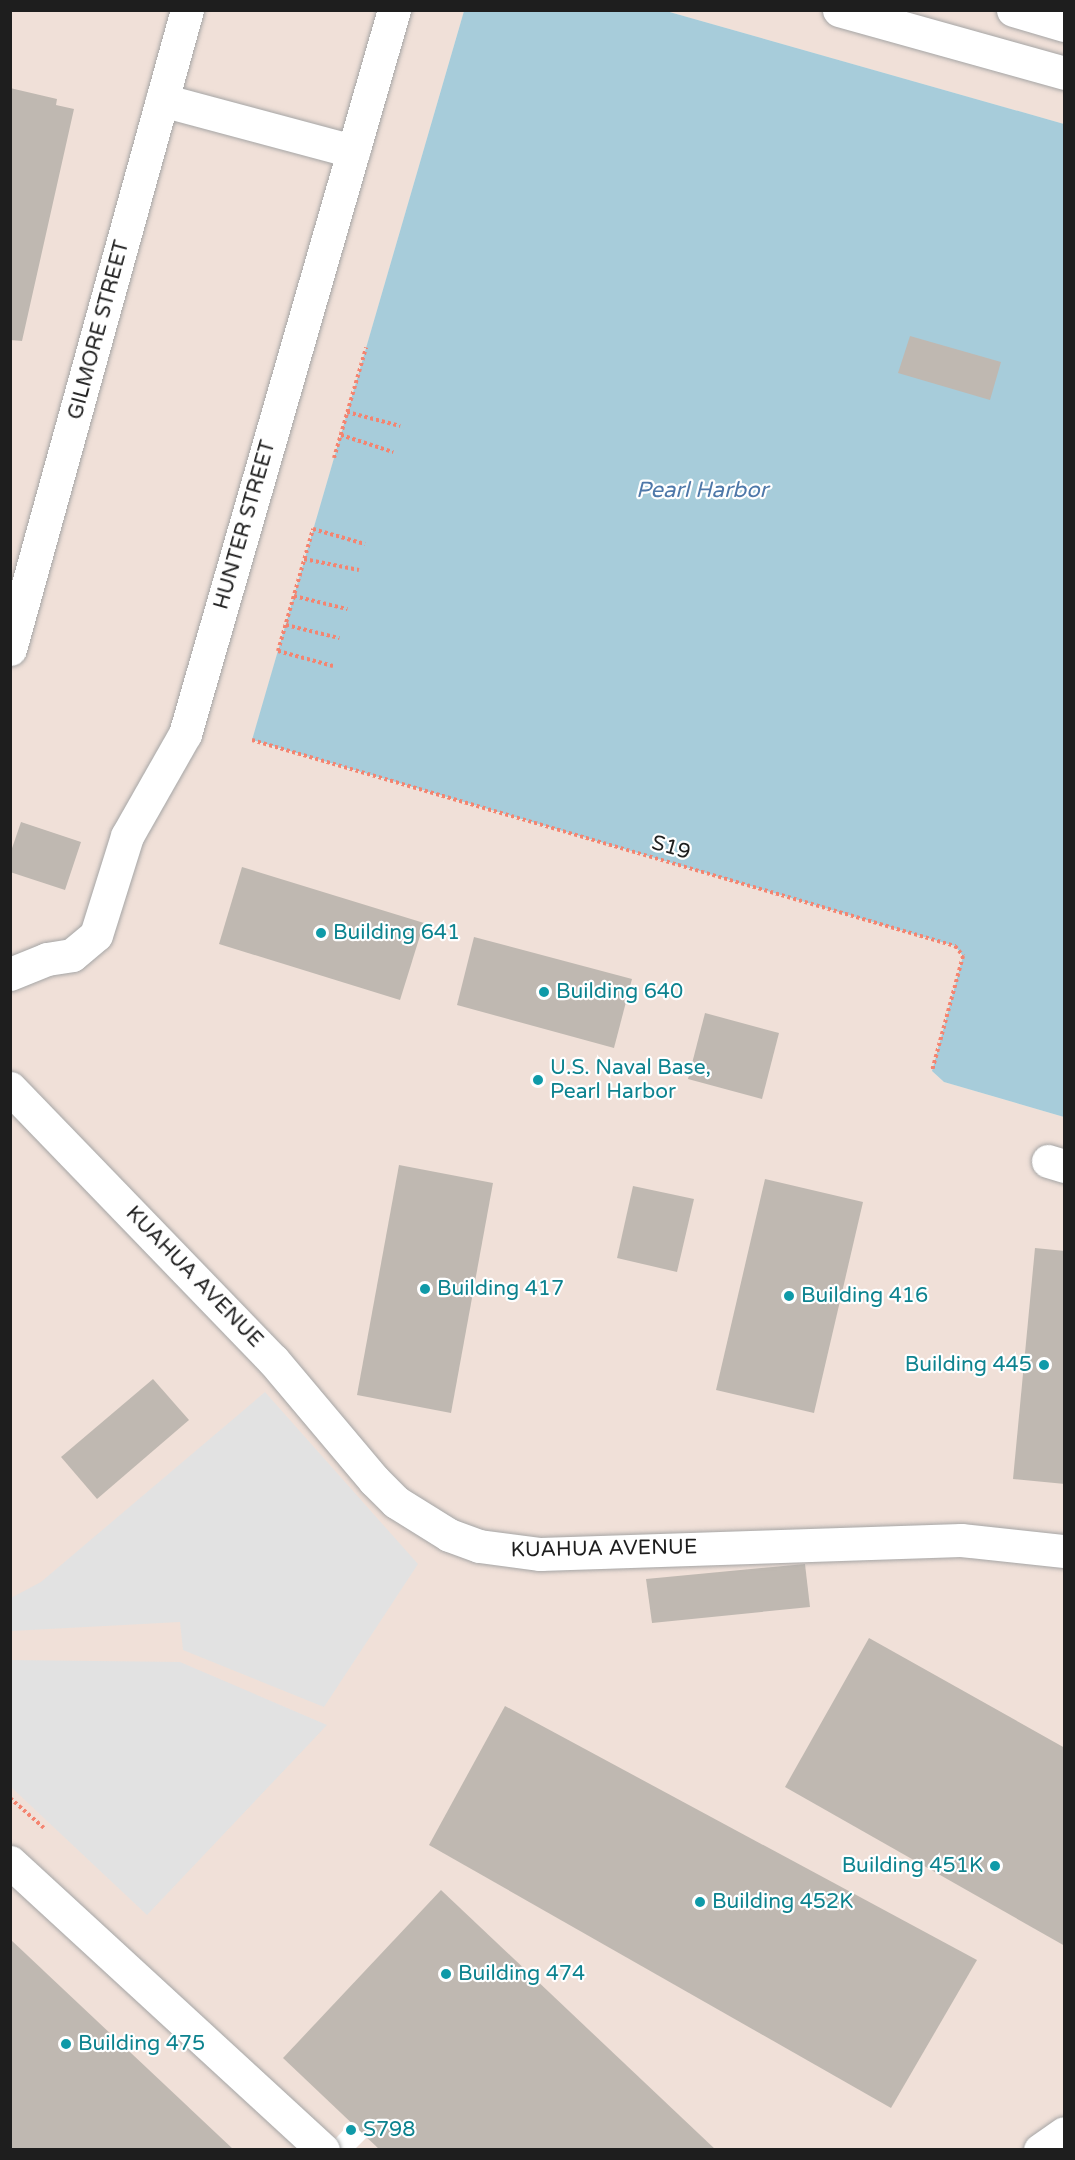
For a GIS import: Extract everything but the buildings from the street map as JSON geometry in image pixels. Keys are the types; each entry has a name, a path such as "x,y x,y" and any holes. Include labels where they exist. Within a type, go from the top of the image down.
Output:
{"street":[{"name":"GILMORE STREET","path":"10,649 187,10"},
{"name":"HUNTER STREET","path":"10,974 47,958 72,955 96,935 127,836 185,735 394,10"},
{"path":"839,10 1065,73"},
{"path":"1013,10 1065,25"},
{"path":"162,100 354,151"},
{"name":"KUAHUA AVENUE","path":"10,1088 273,1360 374,1480 404,1508 449,1535 479,1546 540,1554 961,1540 1065,1551"},
{"path":"10,1862 323,2150"},
{"path":"1040,2150 1065,2133"}],"path":[{"path":"334,458 366,348"},
{"path":"347,412 400,426"},
{"path":"341,435 393,452"},
{"path":"333,666 278,651 313,529 365,544"},
{"path":"304,559 359,570"},
{"path":"294,596 347,609"},
{"path":"286,625 339,638"},
{"name":"S19","path":"252,740 955,946 963,956 932,1071"},
{"path":"10,1797 44,1828"}],"shaded area":[{"path":"11,11 464,11 252,741 955,946 963,956 932,1071 944,1082 1064,1117 1064,2149 11,2150"},
{"path":"666,11 1064,11 1064,124"},
{"path":"265,1392 418,1564 324,1707 183,1650 180,1622 11,1631 11,1598 41,1582"},
{"path":"10,1660 180,1662 327,1725 147,1915 11,1787"}],"water":[{"name":"Pearl Harbor","path":"464,11 666,11 1064,124 1064,1117 944,1082 932,1071 963,956 955,946 252,740"}],"pier":[{"name":"S798","path":"351,2122 367,2137 355,2149 325,2150"}],"place":[{"name":"Building 641","path":"321,933"},
{"name":"Building 640","path":"544,992"},
{"name":"U.S. Naval Base, Pearl Harbor","path":"538,1080"},
{"name":"Building 417","path":"425,1289"},
{"name":"Building 416","path":"789,1296"},
{"name":"Building 445","path":"1044,1365"},
{"name":"Building 451K","path":"995,1866"},
{"name":"Building 452K","path":"700,1902"},
{"name":"Building 474","path":"446,1974"},
{"name":"Building 475","path":"66,2044"},
{"name":"S798","path":"351,2130"}]}
